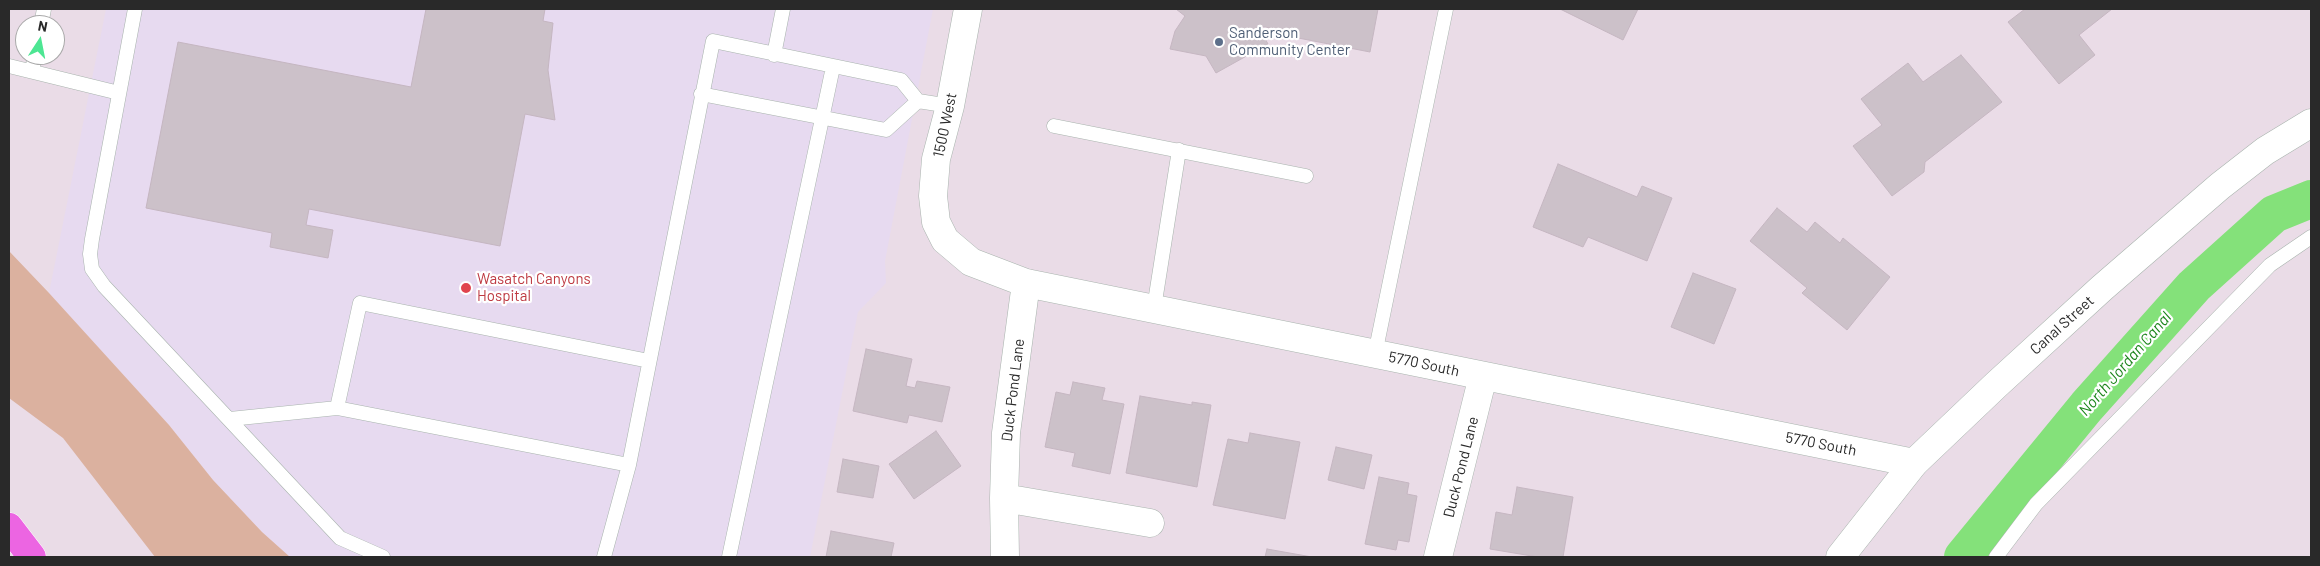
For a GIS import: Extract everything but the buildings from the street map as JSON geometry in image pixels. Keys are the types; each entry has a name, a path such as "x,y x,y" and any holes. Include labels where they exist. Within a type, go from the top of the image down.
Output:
{"highway":[{"path":"9,526 32,557"}],"street":[{"name":"1500 West","path":"945,240 936,222 933,196 936,159 950,106 968,9"},
{"name":"Canal Street","path":"1840,557 1914,463 2102,288 2220,186 2265,151 2311,123"},
{"name":"5770 South","path":"945,240 971,262 1026,283 1914,463"},
{"name":"Duck Pond Lane","path":"1005,557 1006,433 1026,283"},
{"name":"Duck Pond Lane","path":"1438,557 1483,376"},
{"path":"1004,498 1150,523"}],"lane":[{"path":"135,9 92,239 90,254 92,269 104,286 340,538 383,557"},
{"path":"774,55 783,9"},
{"path":"1375,354 1446,9"},
{"path":"604,557 628,465 713,41 901,80 918,101 950,106"},
{"path":"32,71 33,65"},
{"path":"9,66 119,93"},
{"path":"729,557 833,67"},
{"path":"701,94 886,130 918,101"},
{"path":"1054,126 1306,176"},
{"path":"1154,308 1179,150"},
{"path":"1996,557 2036,504 2270,265 2311,237"},
{"path":"337,408 360,303 649,361"},
{"path":"230,419 337,408 628,465"}],"shaded area":[{"name":"Wasatch Canyons Hospital","path":"106,9 933,9 885,261 886,283 858,312 810,557 290,557 262,532 213,480 169,425 49,293"},
{"path":"9,251 169,425 213,480 262,532 290,557 155,557 63,438 9,398"}],"waterway":[{"name":"North Jordan Canal","path":"1963,557 2087,406 2194,286 2274,214 2311,199"}],"place":[{"name":"Sanderson Community Center","path":"1219,42"},
{"name":"Wasatch Canyons Hospital","path":"466,288"}]}
